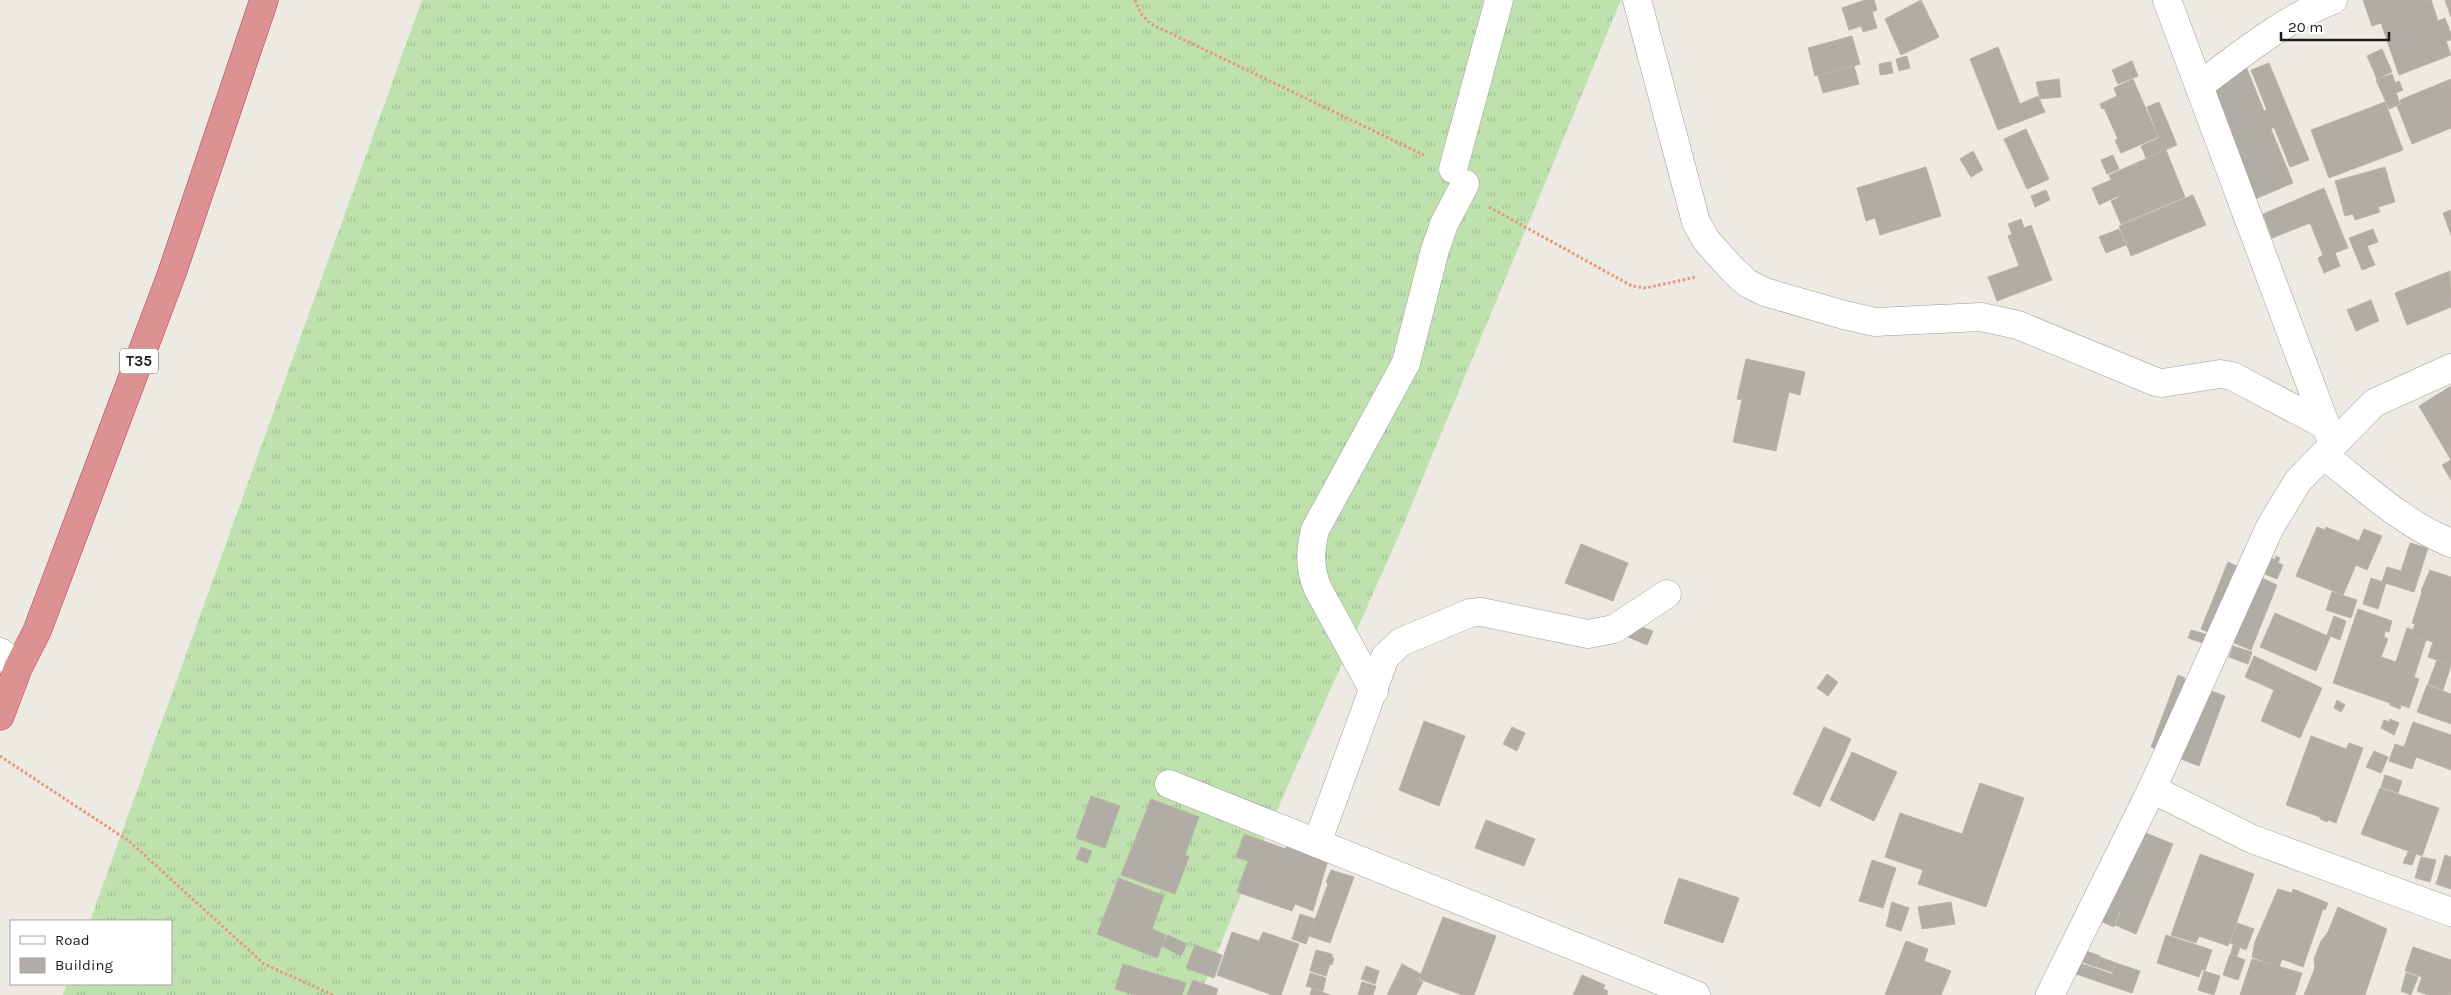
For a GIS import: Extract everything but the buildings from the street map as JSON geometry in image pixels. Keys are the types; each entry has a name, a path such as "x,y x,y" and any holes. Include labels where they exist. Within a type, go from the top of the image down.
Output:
{"highway":[{"name":"T35","path":"0,716 9,660 37,631 172,273 264,0"}],"street":[{"path":"1374,692 1315,581 1312,574 1311,548 1315,530 1406,364 1434,250 1459,177 1499,0"},
{"path":"1637,0 1696,222 1706,240 1747,282 1765,292 1875,322 1981,317 1999,319 2018,325 2156,382 2162,383 2220,374 2232,376 2327,441 2406,519 2435,537 2451,543"},
{"path":"2167,0 2200,85 2327,441"},
{"path":"2200,85 2284,25 2311,8 2333,0"},
{"path":"2050,995 2152,789 2270,527 2298,481 2327,441 2374,403 2451,368"},
{"path":"1317,843 1374,692 1385,657 1392,648 1401,642 1470,613 1488,613 1595,634 1614,629 1667,594"},
{"path":"1169,784 1696,995"},
{"path":"2152,789 2252,839 2451,912"}],"path":[{"path":"0,756 129,841 264,964 333,995"}],"green space":[{"path":"422,0 1621,0 1402,528 1254,862 1200,995 63,995 67,985 172,985 172,920 90,920"}]}
